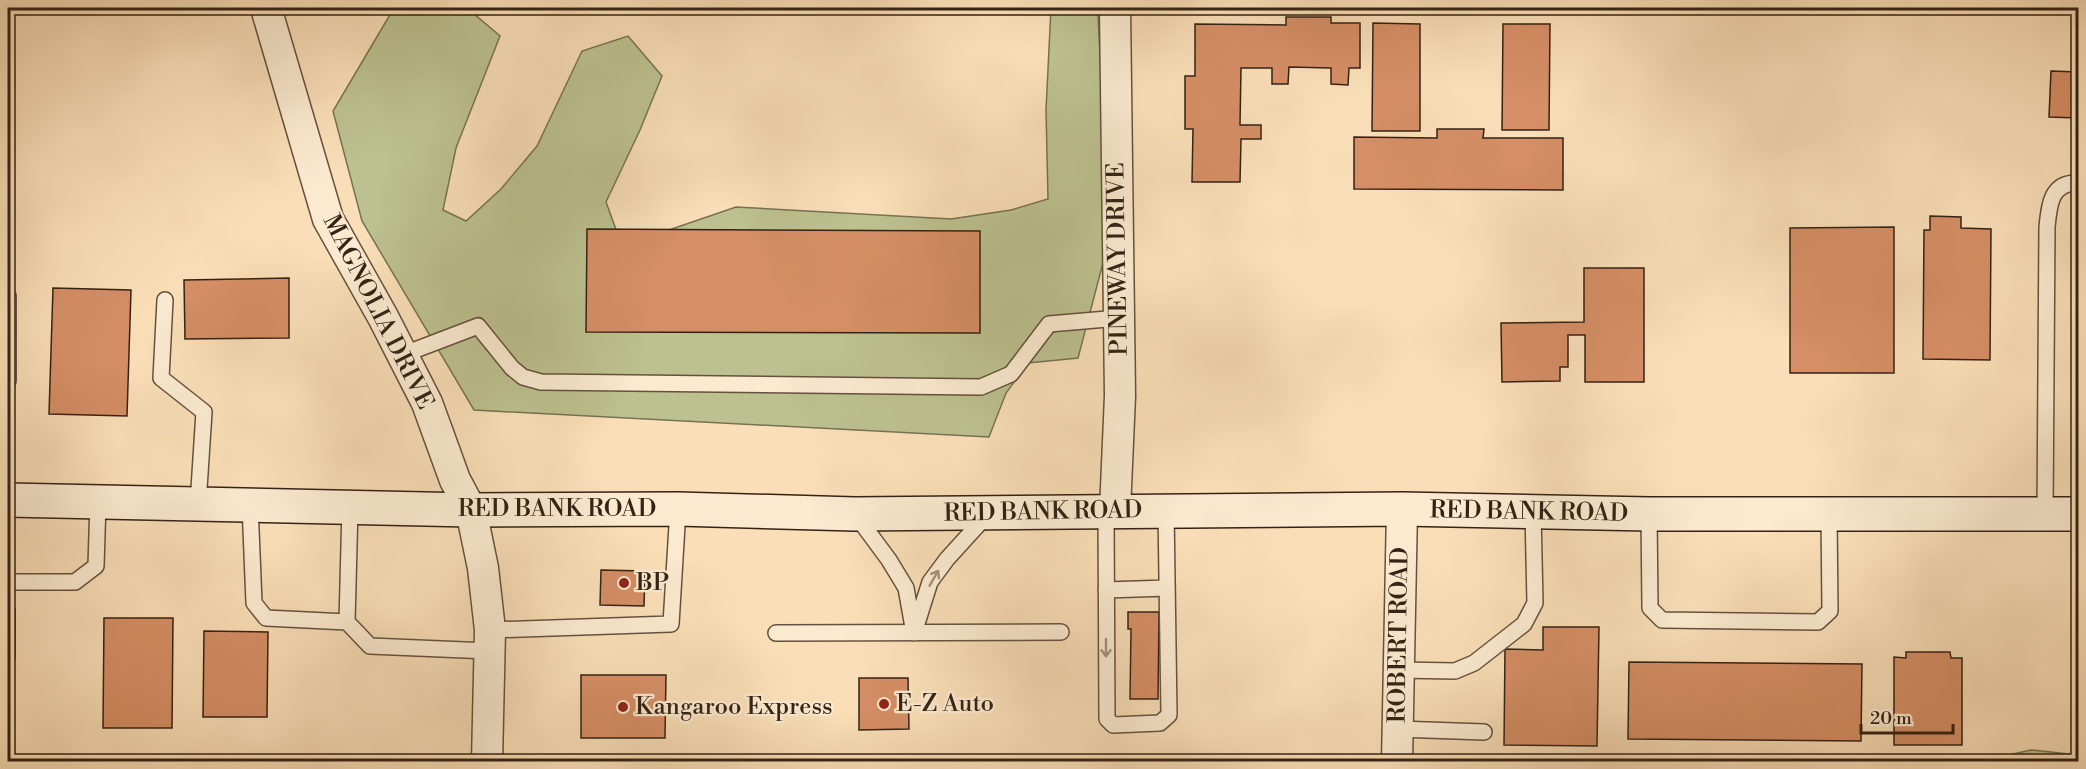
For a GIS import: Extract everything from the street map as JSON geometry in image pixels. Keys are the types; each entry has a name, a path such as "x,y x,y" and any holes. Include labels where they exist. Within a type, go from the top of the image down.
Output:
{"main road":[{"name":"RED BANK ROAD","path":"8,500 471,510 678,509 855,514 1402,509 1649,514 2079,514"}],"street":[{"name":"MAGNOLIA DRIVE","path":"266,8 328,219 426,403 455,480 471,510 483,568 489,640 486,762"},
{"name":"PINEWAY DRIVE","path":"1110,510 1120,396 1115,8"},
{"name":"ROBERT ROAD","path":"1397,762 1402,509"}],"lane":[{"path":"2045,514 2047,227 2049,208 2056,190 2067,182 2079,183"},
{"path":"8,296 8,381"},
{"path":"165,300 161,378 204,412 198,504"},
{"path":"402,355 478,326 512,368 523,377 541,382 981,387 1011,374 1049,324 1119,318"},
{"path":"8,582 75,582 96,566 98,502"},
{"path":"249,505 254,603 266,618 347,622 370,646 489,640 671,624 678,509"},
{"path":"347,622 350,507"},
{"path":"1110,510 1106,590 1107,719 1113,725 1160,723 1168,715 1166,510"},
{"path":"914,633 930,582 947,559 989,512"},
{"path":"1399,670 1455,671 1474,663 1524,624 1535,603 1533,512"},
{"path":"855,514 890,560 906,588 914,633"},
{"path":"1649,514 1650,608 1662,620 1818,622 1830,611 1829,515"},
{"path":"1106,590 1167,588"},
{"path":"776,633 1061,632"},
{"path":"1398,729 1484,732"}],"green space":[{"path":"426,8 467,8 500,36 456,148 443,210 466,221 501,189 537,146 582,51 628,36 662,76 640,130 606,202 622,246 736,207 951,219 1011,210 1048,199 1046,110 1051,8 1092,8 1098,14 1109,240 1078,358 1028,363 1006,393 989,437 474,410 362,221 333,111 391,13"},
{"path":"2031,750 2078,755 2078,761 1981,761"}],"building":[{"path":"1286,17 1331,17 1331,23 1360,23 1360,68 1349,68 1348,85 1331,84 1331,68 1289,67 1288,84 1272,84 1272,68 1241,68 1240,125 1261,125 1261,139 1241,139 1240,182 1192,182 1193,129 1185,129 1185,76 1195,76 1195,24 1286,25"},
{"path":"1373,23 1420,24 1420,131 1372,131"},
{"path":"1503,24 1550,24 1549,130 1502,130"},
{"path":"2051,71 2078,72 2078,118 2049,117"},
{"path":"1437,129 1484,129 1483,138 1563,138 1563,190 1354,189 1354,137 1437,138"},
{"path":"1930,216 1961,217 1961,228 1991,229 1990,360 1923,359 1924,230 1930,230"},
{"path":"1894,227 1894,373 1790,373 1790,228"},
{"path":"587,229 980,231 980,333 586,332"},
{"path":"1584,268 1644,268 1644,382 1585,382 1585,335 1568,335 1568,367 1560,367 1560,381 1502,382 1501,323 1584,322"},
{"path":"289,278 289,338 185,339 184,280"},
{"path":"53,288 131,290 127,416 49,414"},
{"path":"601,570 645,571 644,606 600,605"},
{"path":"8,609 15,609 15,659 8,659"},
{"path":"1128,612 1159,612 1158,699 1130,699 1131,629 1128,629"},
{"path":"104,618 173,618 172,728 103,728"},
{"path":"1543,627 1599,627 1597,746 1504,745 1505,649 1543,650"},
{"path":"204,631 268,632 267,717 203,717"},
{"path":"1906,652 1950,652 1951,658 1962,658 1962,745 1894,745 1894,657 1906,658"},
{"path":"1629,662 1862,664 1861,741 1628,739"},
{"name":"Kangaroo Express","path":"581,675 666,675 665,738 581,738"},
{"name":"E-Z Auto","path":"859,678 908,678 909,729 859,730"}],"place":[{"name":"BP","path":"624,583"},
{"name":"E-Z Auto","path":"884,704"},
{"name":"Kangaroo Express","path":"623,707"}]}
